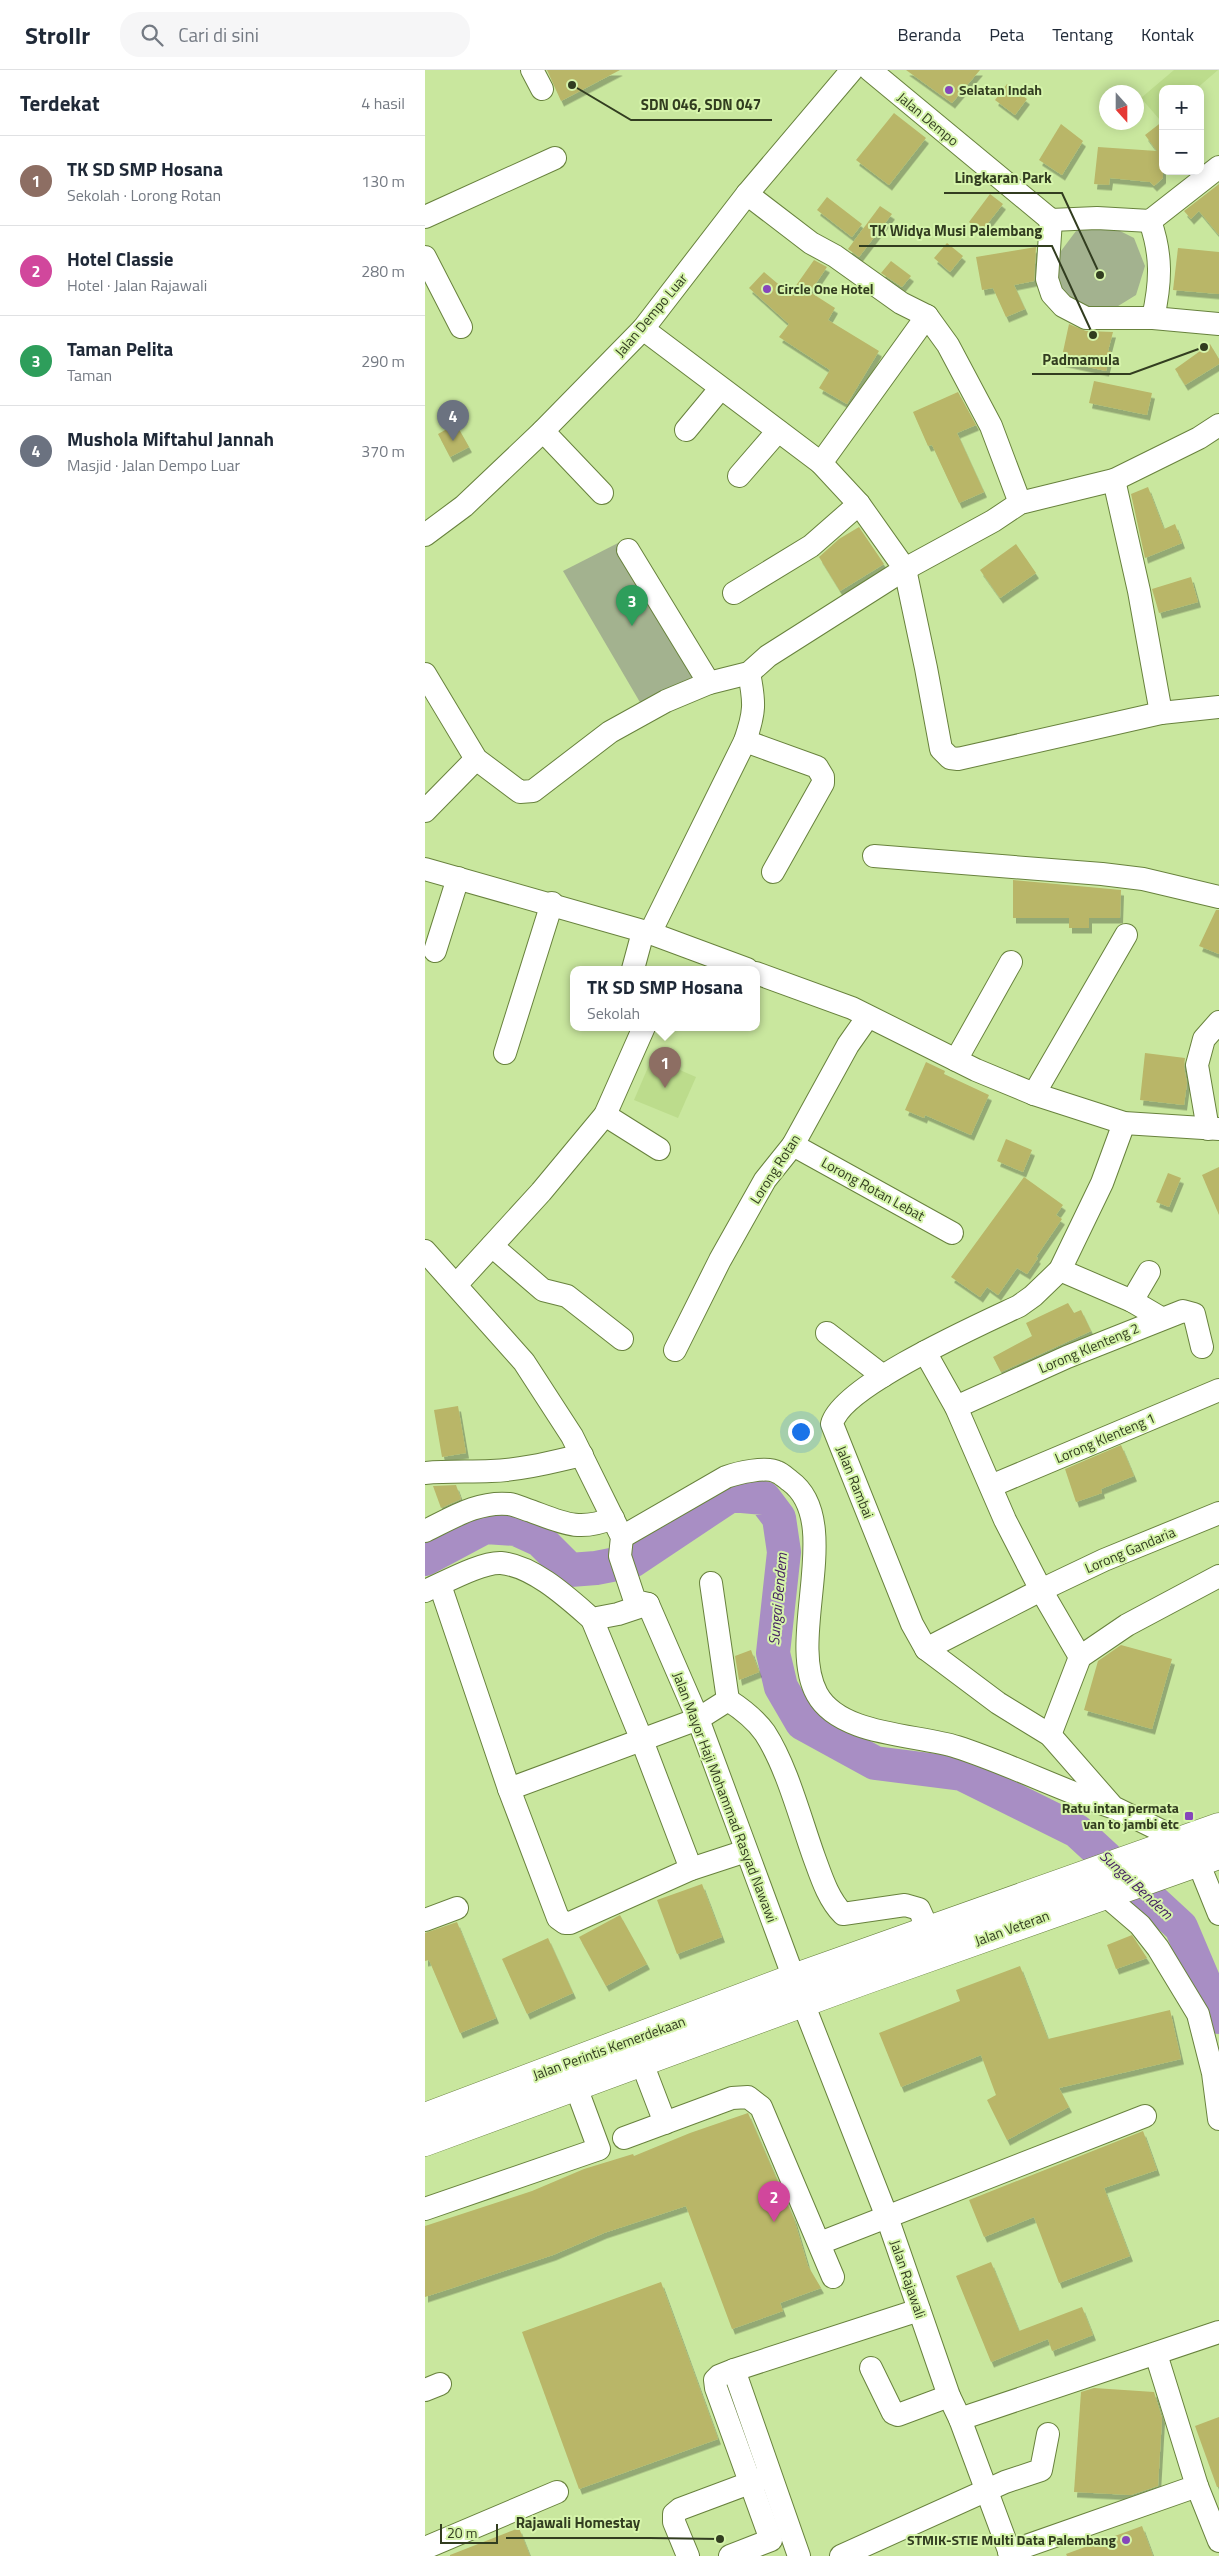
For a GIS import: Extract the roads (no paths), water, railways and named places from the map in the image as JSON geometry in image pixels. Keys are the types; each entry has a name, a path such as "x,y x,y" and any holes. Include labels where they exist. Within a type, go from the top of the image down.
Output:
{"highway":[{"name":"Jalan Veteran","path":"425,2142 803,2003 1189,1854 1219,1827"},
{"name":"Jalan Veteran","path":"793,1978 922,1932 1106,1885"},
{"name":"Jalan Perintis Kemerdekaan","path":"425,2116 793,1978"}],"street":[{"path":"532,70 542,90"},
{"name":"Jalan Dempo Luar","path":"425,535 464,506 543,431 643,329 747,194 852,70"},
{"name":"Jalan Dempo","path":"870,70 1051,220"},
{"path":"425,217 555,158"},
{"path":"1219,167 1150,221 1097,218 1051,220 1047,279 1052,294 1063,306 1085,318 1153,318 1219,324"},
{"path":"747,194 811,243 835,256 901,303 927,316 949,345 991,426 1020,503"},
{"path":"1150,221 1158,244 1159,288 1153,318"},
{"path":"425,257 461,327"},
{"path":"821,463 927,316"},
{"path":"643,329 821,463 859,504 905,569 941,749 950,758 958,759 1161,714 1219,707"},
{"path":"686,430 720,388"},
{"path":"425,674 476,759 520,792 533,791 610,732 666,701 709,683 749,673 768,656 905,569 1020,503 1114,480 1199,438 1219,425"},
{"path":"543,431 602,494"},
{"path":"739,476 778,431"},
{"path":"1114,480 1139,591 1161,714"},
{"path":"734,593 811,546 859,504"},
{"path":"628,550 709,683"},
{"path":"634,966 647,932 745,741 752,721 755,702 749,673"},
{"path":"745,741 817,767 823,777 823,783 773,872"},
{"path":"425,811 476,759"},
{"path":"874,856 1102,874 1143,879 1219,897"},
{"path":"425,869 552,903 647,932 739,966"},
{"path":"435,950 457,878"},
{"path":"505,1053 552,903"},
{"path":"1034,1094 1126,935"},
{"path":"957,1060 1011,962"},
{"path":"760,974 852,1008 867,1018 1034,1094 1124,1123 1213,1129 1197,1065 1204,1039 1219,1022"},
{"name":"Lorong Rotan","path":"675,1350 720,1260 765,1180 793,1145 848,1045 867,1018"},
{"path":"456,1285 605,1115 641,1031"},
{"path":"605,1115 659,1149"},
{"name":"Jalan Rambai","path":"1124,1123 1102,1182 1060,1270 1033,1296 1019,1306 925,1352 883,1376 839,1411 832,1424 912,1624 926,1649 998,1703 1050,1735 1113,1807 1189,1854"},
{"name":"Lorong Rotan Lebat","path":"793,1145 952,1233"},
{"path":"491,1246 543,1290 567,1296 622,1339"},
{"path":"428,1262 456,1285 524,1362 573,1436 618,1537"},
{"path":"1060,1270 1132,1301 1161,1318"},
{"path":"1132,1301 1149,1272"},
{"name":"Lorong Klenteng 2","path":"955,1407 1161,1318 1183,1311 1194,1314 1202,1347"},
{"path":"827,1333 883,1376"},
{"path":"925,1352 955,1407 1005,1520 1041,1590 1080,1658"},
{"name":"Lorong Klenteng 1","path":"991,1486 1219,1390"},
{"path":"425,1473 457,1470 490,1471 536,1466 582,1455"},
{"path":"618,1537 726,1477 741,1472 776,1471 801,1489 811,1511 814,1545 808,1651 811,1682 817,1695 831,1712 880,1732 956,1747 1079,1796 1113,1807"},
{"path":"425,1531 471,1509 491,1504 511,1504 579,1526 595,1526 618,1537"},
{"name":"Lorong Gandaria","path":"926,1649 1041,1590 1105,1560 1219,1513"},
{"name":"Jalan Mayor Haji Mohammad Rasyad Nawawi","path":"618,1537 642,1602 698,1719 803,2003"},
{"path":"691,1869 641,1738 592,1619 561,1592 525,1571 500,1563 483,1567 433,1588 558,1918 565,1923 570,1923 691,1869 746,1850"},
{"path":"1050,1735 1080,1658 1127,1625 1219,1576"},
{"path":"711,1583 728,1700 747,1713 765,1733 780,1764 819,1871 835,1906 843,1914 905,1904 919,1909 923,1918 922,1932"},
{"path":"592,1619 618,1614 642,1602"},
{"path":"509,1789 641,1738 698,1719 728,1700"},
{"path":"1189,1854 1219,1914"},
{"path":"1106,1885 1158,1948 1197,2014 1213,2073 1219,2119"},
{"path":"425,1920 457,1908"},
{"name":"Jalan Rajawali","path":"803,2003 887,2217 949,2396 960,2419 1010,2554"},
{"path":"642,2062 665,2123"},
{"path":"425,2209 599,2149 576,2087"},
{"path":"624,2138 732,2098 749,2097 761,2107 833,2277"},
{"path":"820,2243 1145,2116"},
{"path":"799,2556 781,2536 761,2479 716,2388 715,2380 719,2376 734,2370 919,2310"},
{"path":"960,2419 1219,2332"},
{"path":"1156,2354 1197,2486 1219,2541"},
{"path":"871,2368 893,2413 898,2415 949,2396"},
{"path":"841,2556 1005,2482 1041,2470 1045,2460 1048,2434"},
{"path":"688,2556 673,2522 674,2514 680,2509 761,2479"},
{"path":"1010,2554 1197,2486"},
{"path":"425,2548 557,2492"},
{"path":"731,2556 781,2536"}],"waterway":[{"name":"Sungai Bendem","path":"425,1559 485,1527 516,1529 540,1540 570,1570 596,1568 632,1561 731,1495 764,1498 779,1518 784,1552 773,1653 781,1687 802,1723 875,1763 962,1774 1077,1831 1181,1927 1219,2017"}],"place":[{"name":"SDN 046, SDN 047","path":"572,85"},
{"name":"Selatan Indah","path":"949,90"},
{"name":"Lingkaran Park","path":"1100,275"},
{"name":"Circle One Hotel","path":"767,289"},
{"name":"TK Widya Musi Palembang","path":"1093,335"},
{"name":"Padmamula","path":"1204,347"},
{"name":"Mushola Miftahul Jannah","path":"453,441"},
{"name":"Taman Pelita","path":"632,626"},
{"name":"TK SD SMP Hosana","path":"665,1088"},
{"name":"Ratu intan permata van to jambi etc","path":"1189,1816"},
{"name":"Hotel Classie","path":"774,2222"},
{"name":"Rajawali Homestay","path":"720,2539"},
{"name":"STMIK-STIE Multi Data Palembang","path":"1126,2540"}]}
